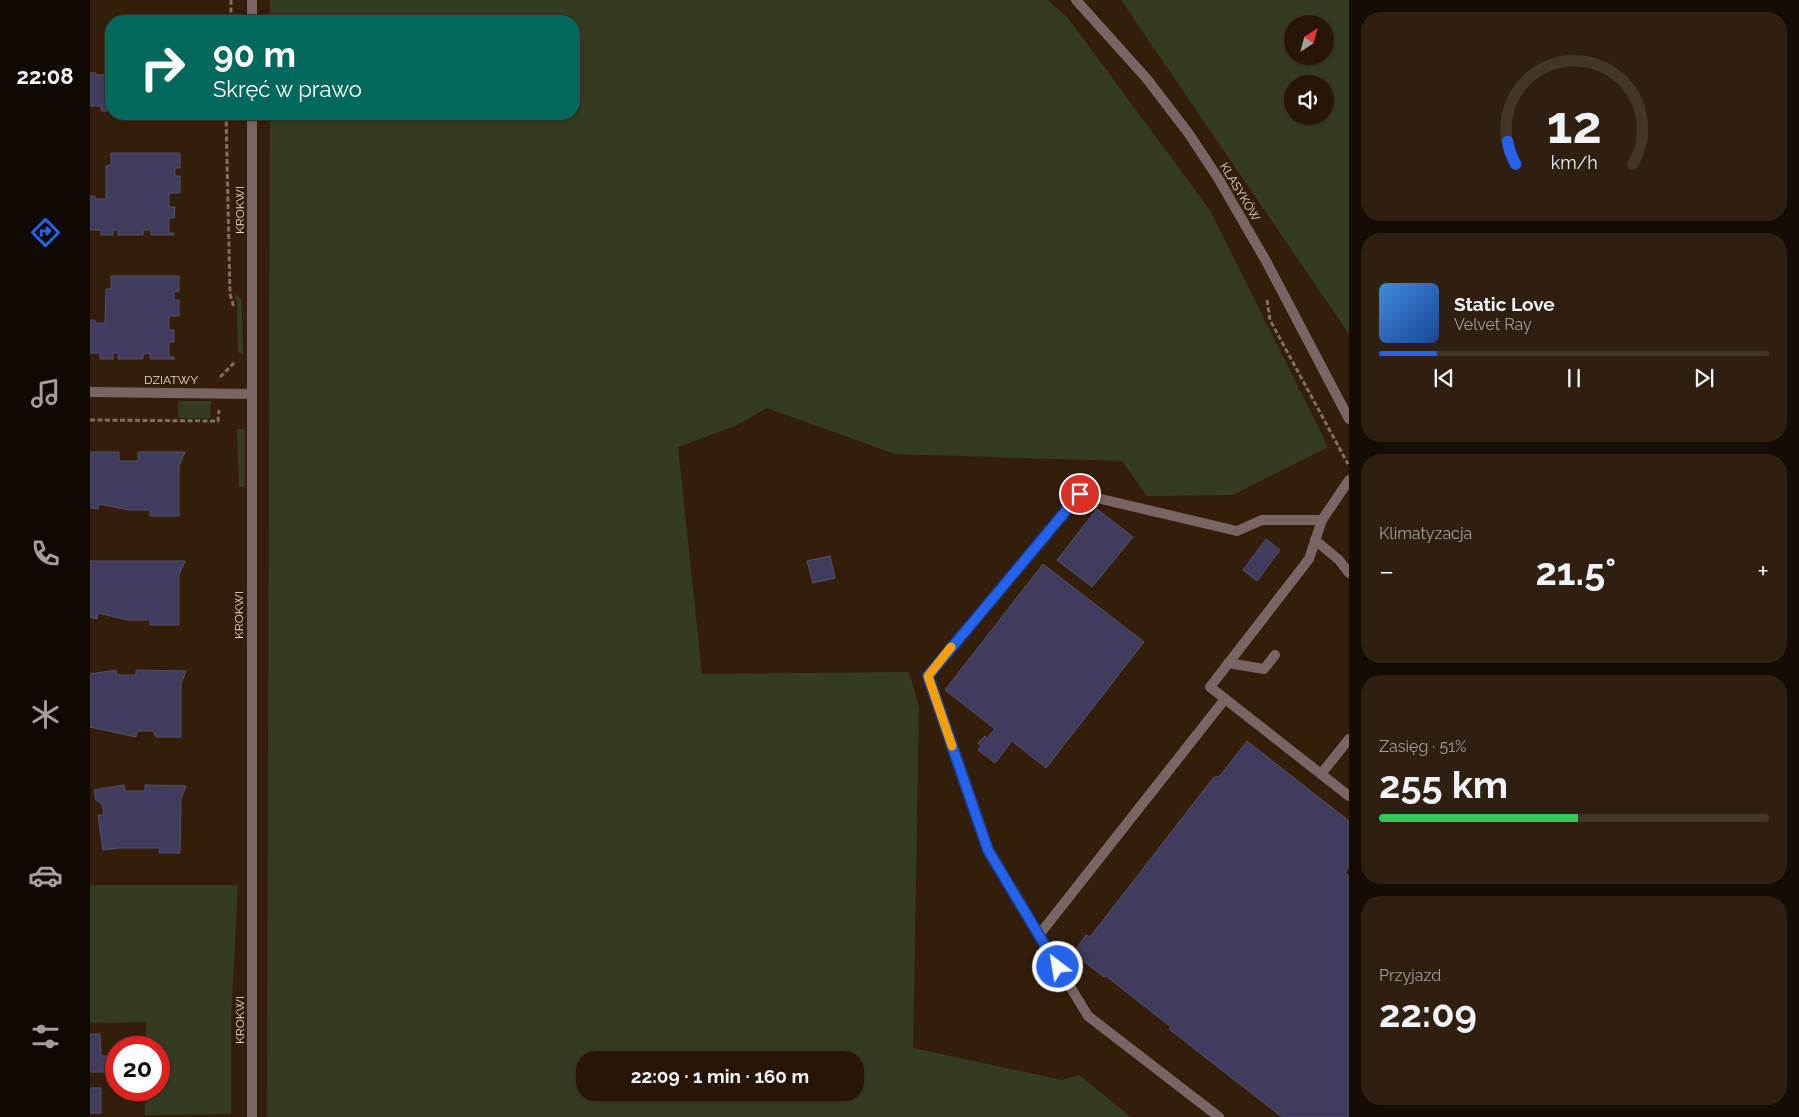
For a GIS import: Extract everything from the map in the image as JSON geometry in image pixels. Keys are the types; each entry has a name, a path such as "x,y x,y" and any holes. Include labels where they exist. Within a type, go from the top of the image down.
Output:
{"street":[{"path":"252,0 252,15"},
{"name":"KLASYKÓW","path":"1076,0 1148,79 1189,134 1218,178 1274,277 1349,420"},
{"name":"KROKWI","path":"252,120 252,1117"},
{"name":"DZIATWY","path":"90,392 252,394"},
{"path":"1349,480 1322,520 1308,559 1210,687 1349,796"},
{"path":"1219,1117 1088,1016 988,850 928,676 1080,494 1237,531 1262,520 1322,520"},
{"path":"1316,540 1349,573"},
{"path":"1228,663 1264,669 1275,655"},
{"path":"1039,935 1225,699"},
{"path":"1321,774 1349,739"}],"path":[{"path":"231,0 231,15"},
{"path":"226,120 230,294 234,306 234,316"},
{"path":"1266,296 1270,320 1349,467"},
{"path":"90,420 218,421 219,377 235,362 235,352"}],"green space":[{"path":"270,0 1048,0 1068,18 1209,209 1328,447 1233,495 1147,496 1122,461 895,454 767,408 735,426 678,447 702,674 909,672 919,707 913,1048 1062,1080 1079,1075 1131,1117 267,1117 270,120 580,120 580,15 270,15"},
{"path":"1121,0 1349,0 1349,334"},
{"path":"234,293 242,300 243,355 238,352 237,302"},
{"path":"178,401 211,401 210,418 178,418"},
{"path":"237,429 245,429 245,487 239,487"},
{"path":"90,885 238,885 231,1020 231,1114 145,1115 145,1101 170,1101 170,1036 145,1036 146,1022 90,1023"}],"building":[{"path":"90,73 96,73 96,75 105,75 105,111 101,111 101,106 90,106"},
{"path":"111,153 180,153 180,168 175,168 175,176 180,176 180,193 169,193 169,207 175,207 174,218 169,218 169,233 174,233 174,235 151,235 151,230 143,230 143,235 118,235 118,230 113,230 113,235 101,235 101,230 90,230 90,196 95,196 95,199 106,199 106,166 111,165"},
{"path":"111,276 179,276 179,291 174,292 174,300 179,300 179,316 169,316 169,330 174,330 174,342 169,342 169,357 174,357 174,359 150,359 150,353 143,354 143,359 118,359 118,353 113,353 113,359 100,359 100,353 90,353 90,320 95,320 95,323 105,323 106,289 111,289"},
{"path":"90,452 119,452 119,461 138,461 138,452 185,452 179,466 179,516 150,516 150,510 129,510 99,504 98,509 90,508"},
{"path":"1097,509 1133,537 1092,587 1057,560"},
{"path":"1266,539 1280,550 1257,581 1243,570"},
{"path":"830,556 835,578 813,583 807,561"},
{"path":"90,561 185,561 179,575 179,625 150,625 150,620 128,620 98,613 97,619 90,617"},
{"path":"1043,564 1144,642 1046,768 1012,741 995,763 978,750 981,746 978,743 985,736 987,738 995,729 945,690"},
{"path":"116,670 117,675 136,675 136,670 186,671 181,684 181,737 156,737 153,731 137,731 136,737 90,727 90,674"},
{"path":"1247,741 1349,821 1349,867 1345,873 1349,876 1349,1117 1282,1117 1169,1029 1171,1027 1106,976 1104,977 1073,953 1086,935 1090,937 1214,777 1220,776"},
{"path":"124,785 125,791 145,791 145,785 186,786 181,799 180,853 159,853 160,848 103,850 98,815 104,815 102,804 96,800 94,790"},
{"path":"90,1034 100,1034 101,1056 105,1056 105,1072 90,1072"},
{"path":"90,1088 101,1088 101,1113 90,1113"}],"slow traffic":[{"path":"951,647 928,676 952,746"}],"route":[{"path":"1058,967 988,850 928,676 1080,494"}]}
